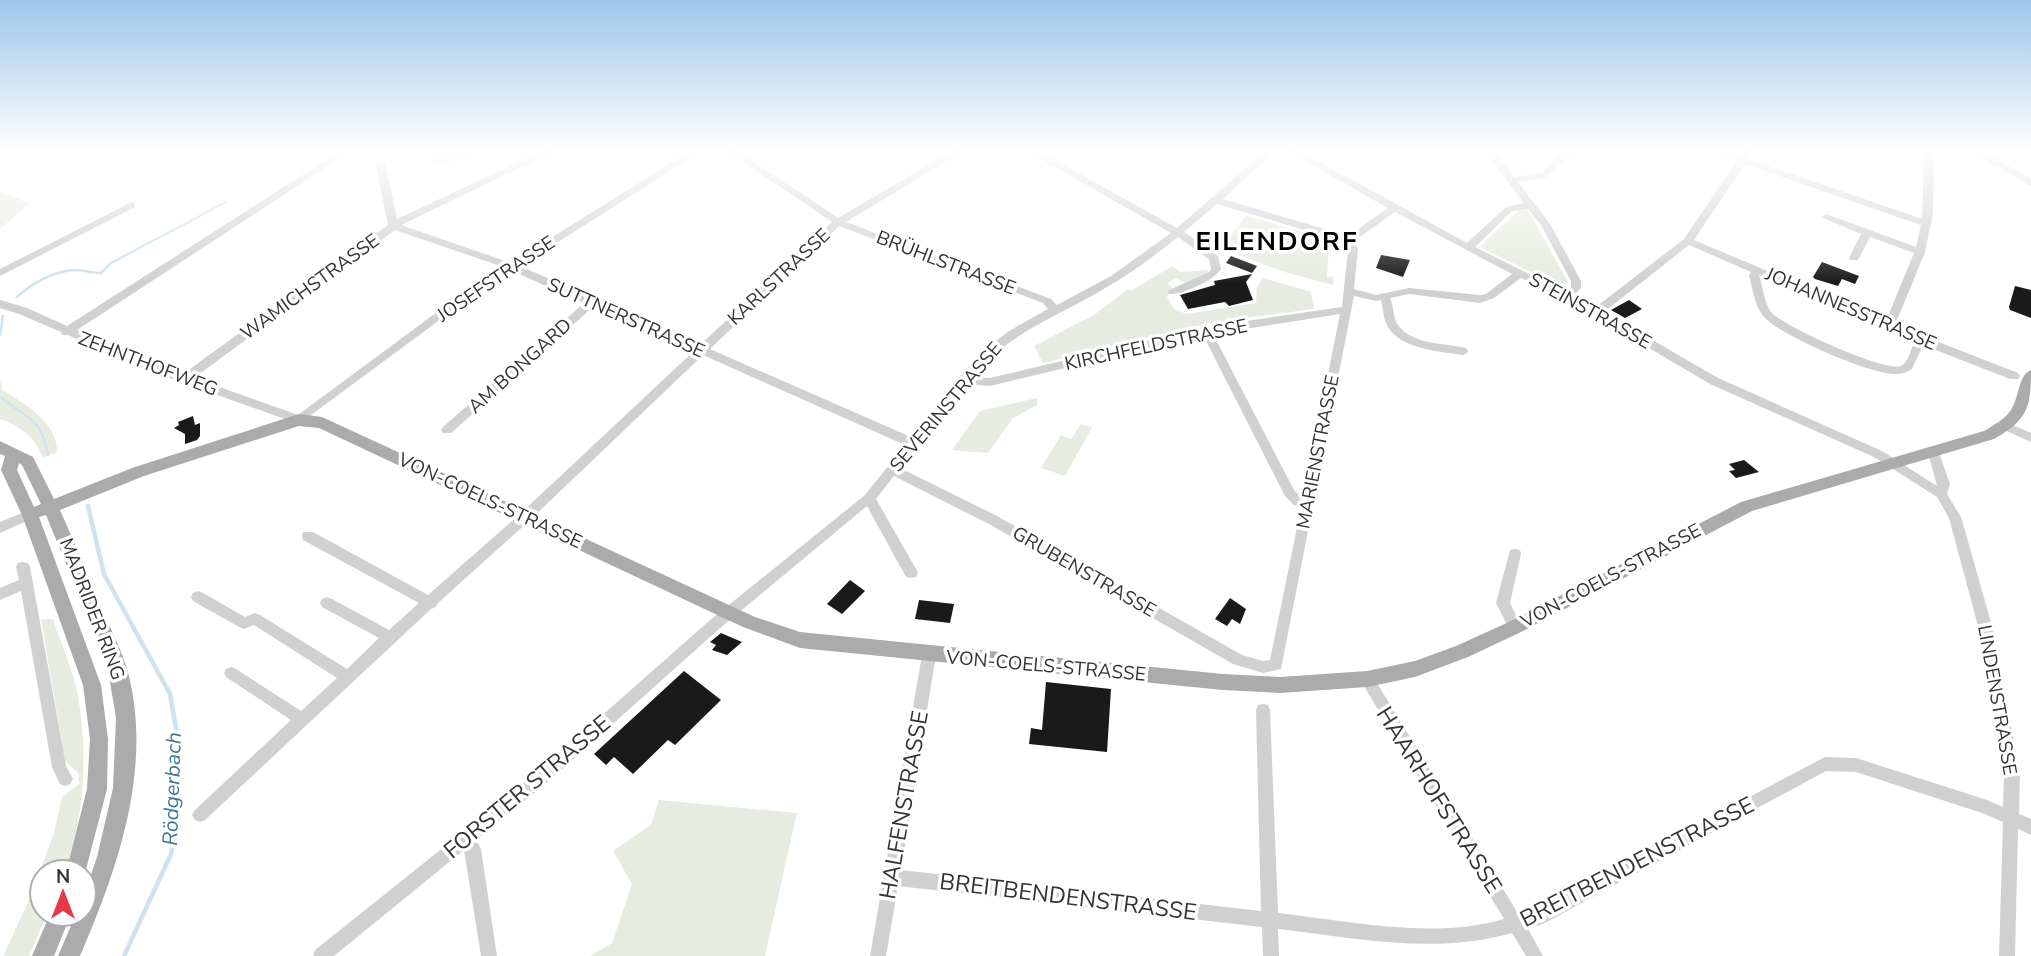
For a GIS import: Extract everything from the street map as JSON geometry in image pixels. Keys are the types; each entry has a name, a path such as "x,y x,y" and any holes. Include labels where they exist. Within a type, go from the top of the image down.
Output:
{"main road":[{"path":"2006,426 2024,406 2031,375"},
{"path":"40,511 138,472 299,419"},
{"name":"VON-COELS-STRASSE","path":"299,419 322,423 784,636 929,655 1243,684 1280,685 1367,679 1415,669 1462,652 1516,627 1747,506 1934,453 1989,435 2006,426"},
{"path":"7,451 28,461 40,511"},
{"path":"7,451 9,470 40,511"},
{"name":"MADRIDER RING","path":"40,511 33,532 92,685 99,739 96,789 79,858"},
{"name":"MADRIDER RING","path":"40,511 116,664 127,728 124,791 111,849 90,911 69,956"},
{"path":"43,956 55,928"}],"street":[{"path":"66,332 280,194"},
{"path":"386,194 393,226"},
{"name":"WAMICHSTRASSE","path":"185,379 393,226 461,194"},
{"name":"JOSEFSTRASSE","path":"299,419 468,294 628,194"},
{"name":"BRÜHLSTRASSE","path":"796,194 838,222 1047,301 1055,310"},
{"name":"KARLSTRASSE","path":"200,815 390,637 525,517 838,222 886,194"},
{"path":"1108,194 1178,233 1214,258 1216,269 1213,274 1172,292"},
{"name":"SEVERINSTRASSE","path":"730,613 869,499 982,358 1001,340 1119,275 1178,233 1222,194"},
{"name":"STEINSTRASSE","path":"1371,194 1468,248 1597,312 1714,381 1896,464"},
{"path":"1523,194 1545,224 1576,281 1576,288 1567,296"},
{"path":"1597,312 1688,241 1720,194"},
{"path":"1839,194 1924,223"},
{"path":"1889,327 1920,252 1928,213 1928,194"},
{"path":"1216,200 1349,240 1395,207"},
{"path":"0,272 132,205"},
{"path":"1468,248 1509,209 1532,205"},
{"path":"1826,217 1920,252"},
{"name":"SUTTNERSTRASSE","path":"393,226 510,266 915,444"},
{"path":"1854,258 1867,232"},
{"name":"MARIENSTRASSE","path":"1276,665 1346,310 1353,249 1349,240"},
{"name":"JOHANNESSTRASSE","path":"1688,241 1920,340 2014,376"},
{"path":"1757,269 1754,275 1764,310 1771,318 1865,363 1888,371 1905,370 1920,340"},
{"path":"1349,291 1376,298 1409,292 1485,298 1504,288 1521,273"},
{"path":"1384,296 1391,308 1392,326 1399,333 1415,340 1462,351"},
{"name":"AM BONGARD","path":"447,430 592,302"},
{"name":"ZEHNTHOFWEG","path":"0,304 23,311 66,332 185,379 299,419"},
{"name":"KIRCHFELDSTRASSE","path":"967,380 990,382 1206,331 1346,310"},
{"path":"1206,331 1289,493 1298,502 1308,505"},
{"path":"2006,426 2031,438"},
{"name":"LINDENSTRASSE","path":"1934,453 1944,484 1941,494"},
{"name":"LINDENSTRASSE","path":"1896,464 1941,494 1955,517 1985,626 2012,774 2013,820 2007,956"},
{"name":"GRUBENSTRASSE","path":"893,470 993,520 1238,660 1263,667 1276,665"},
{"path":"869,499 911,573"},
{"path":"0,528 40,511"},
{"path":"308,536 430,603"},
{"path":"1515,554 1503,603 1516,627"},
{"path":"23,567 59,766 65,779"},
{"path":"0,594 26,583"},
{"path":"198,597 244,623 255,619 348,677"},
{"path":"327,603 390,637"},
{"name":"FORSTER STRASSE","path":"321,956 544,776 730,613"},
{"name":"HALFENSTRASSE","path":"878,956 929,655"},
{"path":"231,673 301,719"},
{"name":"HAARHOFSTRASSE","path":"1367,679 1535,956"},
{"path":"1264,710 1271,956"},
{"name":"BREITBENDENSTRASSE","path":"892,877 1270,921 1444,937 1516,925 1537,918 1825,764 1856,765 1987,807 2031,827"},
{"path":"466,839 473,849 489,956"}],"shaded area":[{"path":"0,194 30,203 0,229"},
{"path":"1527,209 1568,282 1562,287 1480,247 1519,210"},
{"path":"1246,216 1335,241 1336,244 1329,247 1327,277 1334,276 1333,285 1288,273 1225,250 1226,242"},
{"path":"1172,266 1181,272 1208,270 1208,273 1186,283 1176,278 1167,283 1173,288 1167,297 1174,309 1186,314 1256,303 1257,287 1263,278 1311,292 1314,309 1209,323 1043,363 1034,346 1094,315 1128,289 1131,291"},
{"path":"0,379 2,390 30,408 46,423 56,442 57,453 43,457 26,433 0,419"},
{"path":"1037,398 1037,405 1013,418 988,453 952,450 980,411"},
{"path":"1081,424 1092,427 1065,476 1041,468 1061,435 1071,439"},
{"path":"41,619 53,619 70,667 78,696 84,762 80,808 69,858 45,858 62,797 79,784 79,774 65,761"},
{"path":"659,800 797,813 765,956 590,956 612,943 632,884 613,851 651,825"},
{"path":"28,902 28,928 41,928 29,956 3,956"}],"building":[{"path":"1381,255 1410,260 1403,277 1376,268"},
{"path":"1231,256 1257,266 1252,273 1226,263"},
{"path":"1822,262 1859,276 1855,284 1842,279 1838,286 1815,279 1813,277"},
{"path":"1252,274 1246,282 1253,300 1229,306 1225,302 1188,309 1180,295 1215,285 1214,281"},
{"path":"2015,286 2031,290 2031,318 2010,310"},
{"path":"1629,300 1642,309 1625,318 1611,310"},
{"path":"193,416 195,425 200,423 200,436 197,440 185,444 185,434 174,428 179,425 178,422"},
{"path":"1744,460 1759,472 1736,478 1729,471 1735,470 1729,464"},
{"path":"850,580 865,591 842,614 827,604"},
{"path":"1230,598 1246,609 1240,624 1232,619 1227,626 1215,619"},
{"path":"919,600 954,604 950,623 915,619"},
{"path":"721,633 742,642 727,655 712,650 716,645 710,642"},
{"path":"684,671 721,700 675,745 668,740 633,774 614,757 606,765 594,754"},
{"path":"1046,682 1111,689 1107,752 1029,744 1031,728 1042,730"}],"waterway":[{"name":"Rödgerbach","path":"17,297 53,274 70,270 101,273 111,263 226,202"},
{"name":"Rödgerbach","path":"0,335 3,316"},
{"name":"Rödgerbach","path":"0,397 37,426 42,433 48,455"},
{"name":"Rödgerbach","path":"88,506 104,574 170,694 178,740 175,835 171,854 124,956"}],"district":[{"name":"EILENDORF","path":"1277,241"}]}
